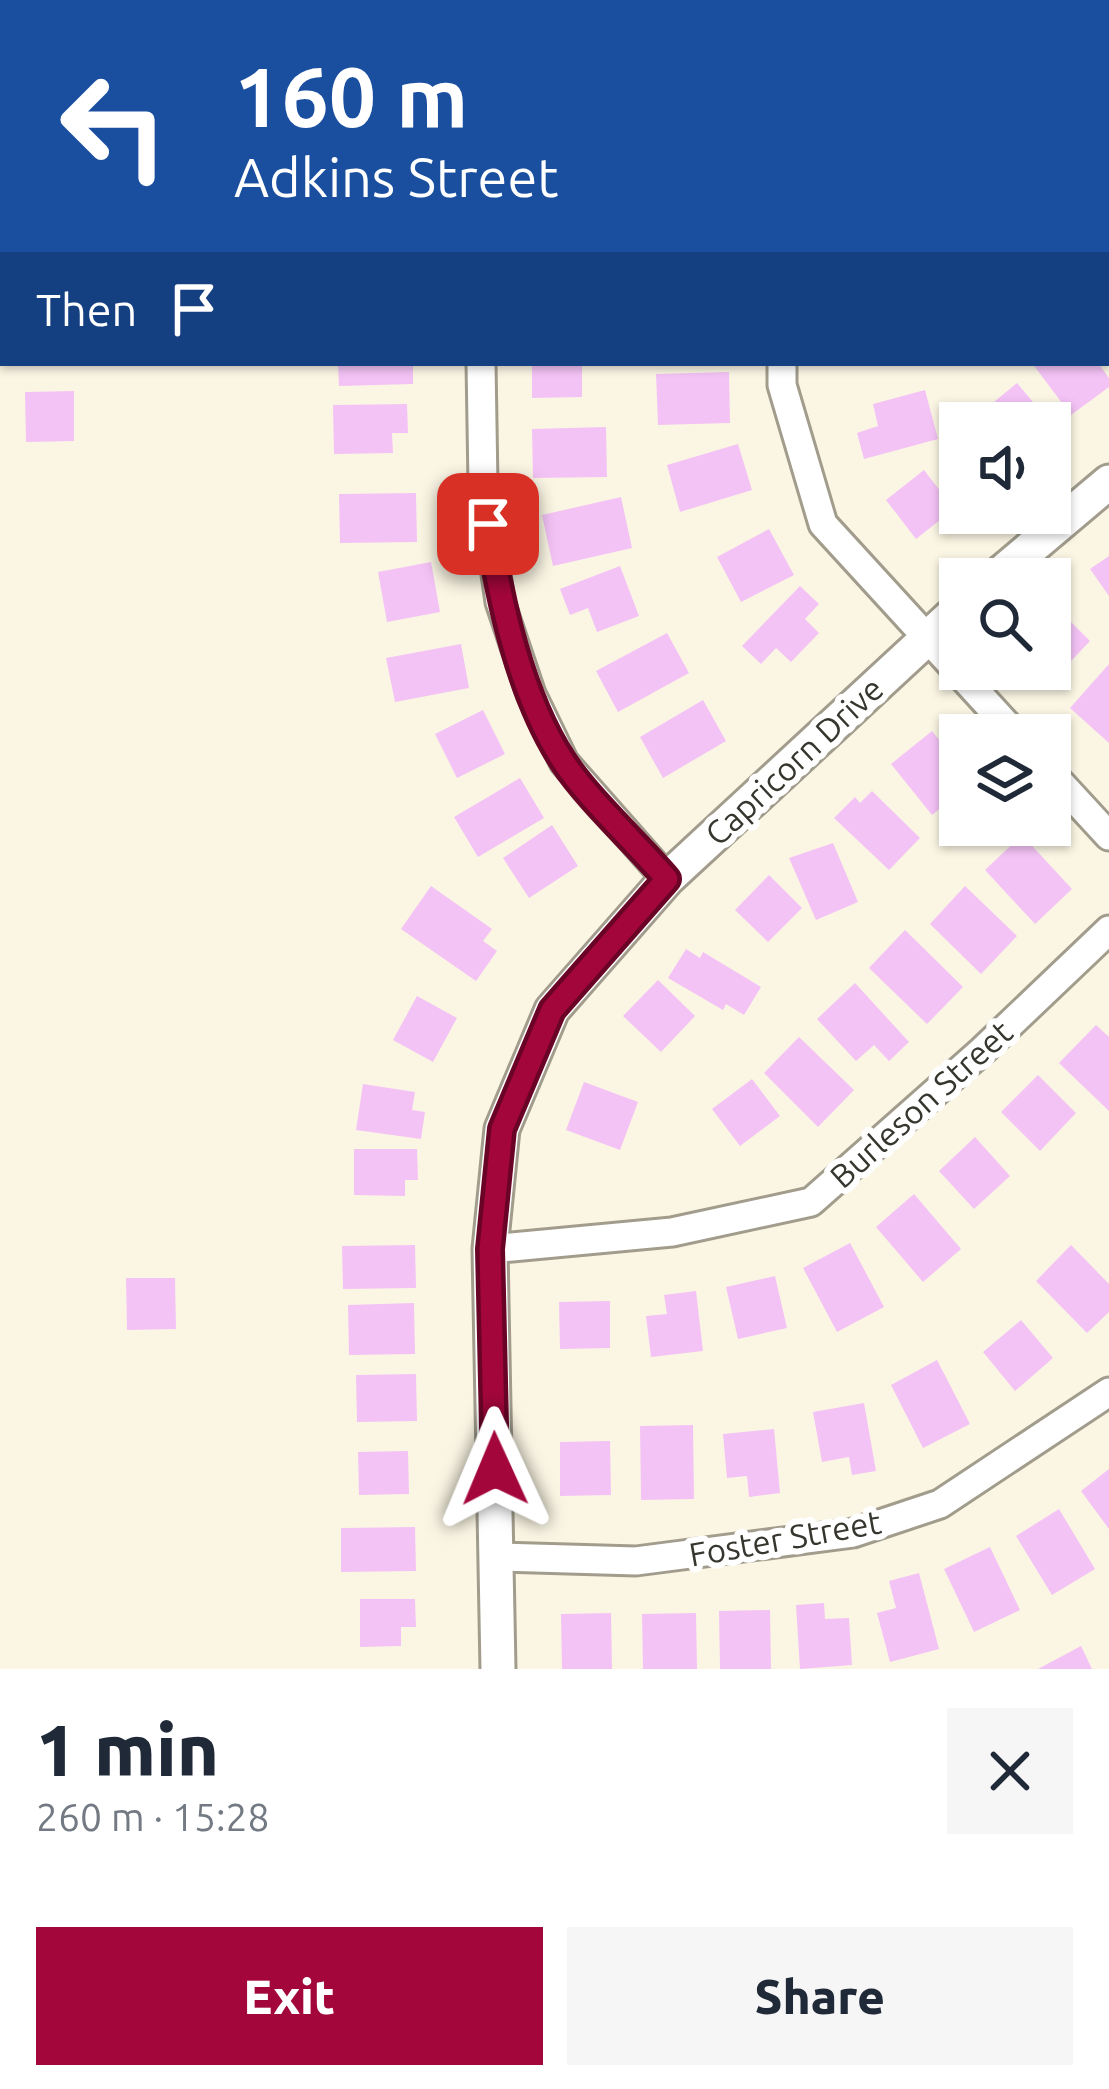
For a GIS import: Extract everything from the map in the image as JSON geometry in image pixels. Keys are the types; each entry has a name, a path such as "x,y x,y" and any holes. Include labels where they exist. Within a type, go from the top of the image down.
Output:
{"street":[{"path":"481,366 483,485 500,602 532,694 563,761 667,879"},
{"path":"782,366 782,385 824,524 997,714"},
{"path":"1019,558 1109,482"},
{"name":"Capricorn Drive","path":"498,1669 490,1249 502,1129 552,1010 667,879 939,626"},
{"path":"1071,795 1109,836"},
{"name":"Burleson Street","path":"490,1249 671,1232 811,1202 983,1050 1109,930"},
{"name":"Foster Street","path":"497,1557 636,1561 853,1533 940,1504 1109,1392"}],"building":[{"path":"338,366 413,366 413,384 339,386"},
{"path":"532,366 582,366 582,397 532,398"},
{"path":"1034,366 1100,366 1109,387 1071,415 1071,402 1061,402"},
{"path":"729,372 730,423 658,425 656,374"},
{"path":"1017,383 1033,402 994,402"},
{"path":"925,390 938,439 864,459 857,433 878,426 873,404"},
{"path":"74,391 74,441 26,442 25,392"},
{"path":"407,404 408,433 392,433 393,453 334,454 333,405"},
{"path":"606,427 607,477 533,478 532,429"},
{"path":"738,444 752,490 680,512 667,465"},
{"path":"924,470 939,490 939,521 916,539 886,500"},
{"path":"416,493 417,542 340,543 339,494"},
{"path":"621,497 632,548 553,566 542,515"},
{"path":"769,529 794,575 741,602 717,557"},
{"path":"1109,556 1109,596 1090,569"},
{"path":"431,562 440,612 387,622 378,572"},
{"path":"620,566 639,616 597,632 588,608 570,615 560,589"},
{"path":"800,586 819,604 805,619 819,633 791,662 776,648 761,664 742,646"},
{"path":"1071,622 1090,641 1071,661"},
{"path":"667,633 689,673 618,712 596,671"},
{"path":"461,644 469,688 395,702 386,658"},
{"path":"1109,664 1109,743 1070,708"},
{"path":"703,700 726,741 663,778 640,737"},
{"path":"483,710 505,754 457,778 435,734"},
{"path":"932,731 939,740 939,809 932,815 891,764"},
{"path":"520,778 544,818 478,857 454,817"},
{"path":"872,791 920,838 889,870 834,818 855,797 860,803"},
{"path":"552,825 578,866 529,898 503,858"},
{"path":"833,843 858,902 816,920 789,858"},
{"path":"1010,846 1032,846 1072,889 1035,924 985,870"},
{"path":"769,875 802,908 768,942 735,910"},
{"path":"431,886 492,929 483,941 497,951 476,981 401,929"},
{"path":"965,886 1017,936 981,974 930,924"},
{"path":"905,930 963,987 927,1024 869,968"},
{"path":"686,949 700,958 703,952 761,987 744,1015 726,1004 723,1010 668,978"},
{"path":"658,980 695,1016 661,1052 623,1016"},
{"path":"855,983 909,1042 889,1061 874,1045 856,1061 817,1019"},
{"path":"417,996 457,1018 433,1062 393,1040"},
{"path":"1096,1025 1109,1037 1109,1111 1059,1063"},
{"path":"799,1037 854,1090 818,1127 764,1073"},
{"path":"1038,1075 1076,1113 1040,1151 1001,1112"},
{"path":"752,1079 780,1116 740,1146 712,1109"},
{"path":"584,1082 638,1102 620,1150 566,1130"},
{"path":"363,1084 415,1092 412,1110 425,1112 421,1139 356,1130"},
{"path":"975,1137 1010,1176 974,1209 939,1171"},
{"path":"354,1149 417,1149 418,1180 405,1180 405,1196 354,1195"},
{"path":"914,1194 961,1249 923,1282 876,1227"},
{"path":"850,1243 884,1307 837,1332 803,1268"},
{"path":"415,1245 416,1288 343,1289 342,1246"},
{"path":"1071,1245 1109,1284 1109,1312 1087,1333 1036,1281"},
{"path":"775,1276 787,1328 738,1339 726,1287"},
{"path":"126,1278 175,1278 176,1329 127,1330"},
{"path":"696,1291 703,1351 651,1357 646,1316 667,1314 664,1295"},
{"path":"610,1301 610,1348 560,1349 559,1302"},
{"path":"414,1303 415,1354 349,1355 348,1305"},
{"path":"1021,1320 1053,1358 1015,1391 983,1352"},
{"path":"937,1360 970,1424 923,1448 891,1385"},
{"path":"416,1374 417,1421 357,1422 356,1375"},
{"path":"864,1403 876,1471 852,1475 849,1457 822,1462 813,1412"},
{"path":"693,1425 694,1499 641,1500 640,1426"},
{"path":"774,1429 780,1493 749,1497 747,1476 727,1478 723,1434"},
{"path":"610,1441 611,1495 560,1496 560,1442"},
{"path":"408,1451 409,1494 359,1495 358,1452"},
{"path":"1109,1469 1109,1529 1081,1491"},
{"path":"1059,1509 1095,1569 1052,1595 1016,1536"},
{"path":"415,1527 416,1571 341,1572 341,1528"},
{"path":"990,1547 1020,1610 974,1632 944,1569"},
{"path":"919,1573 939,1649 890,1662 877,1613 896,1608 889,1581"},
{"path":"360,1599 415,1599 416,1627 401,1627 401,1646 360,1647"},
{"path":"824,1603 825,1619 849,1618 852,1665 800,1669 796,1605"},
{"path":"770,1610 771,1669 720,1669 719,1611"},
{"path":"611,1613 612,1669 562,1669 561,1614"},
{"path":"696,1613 697,1669 643,1669 642,1614"},
{"path":"1081,1646 1092,1669 1038,1669"}],"route":[{"path":"488,524 500,602 532,694 563,761 667,879 552,1010 502,1129 490,1249 495,1469"}]}
